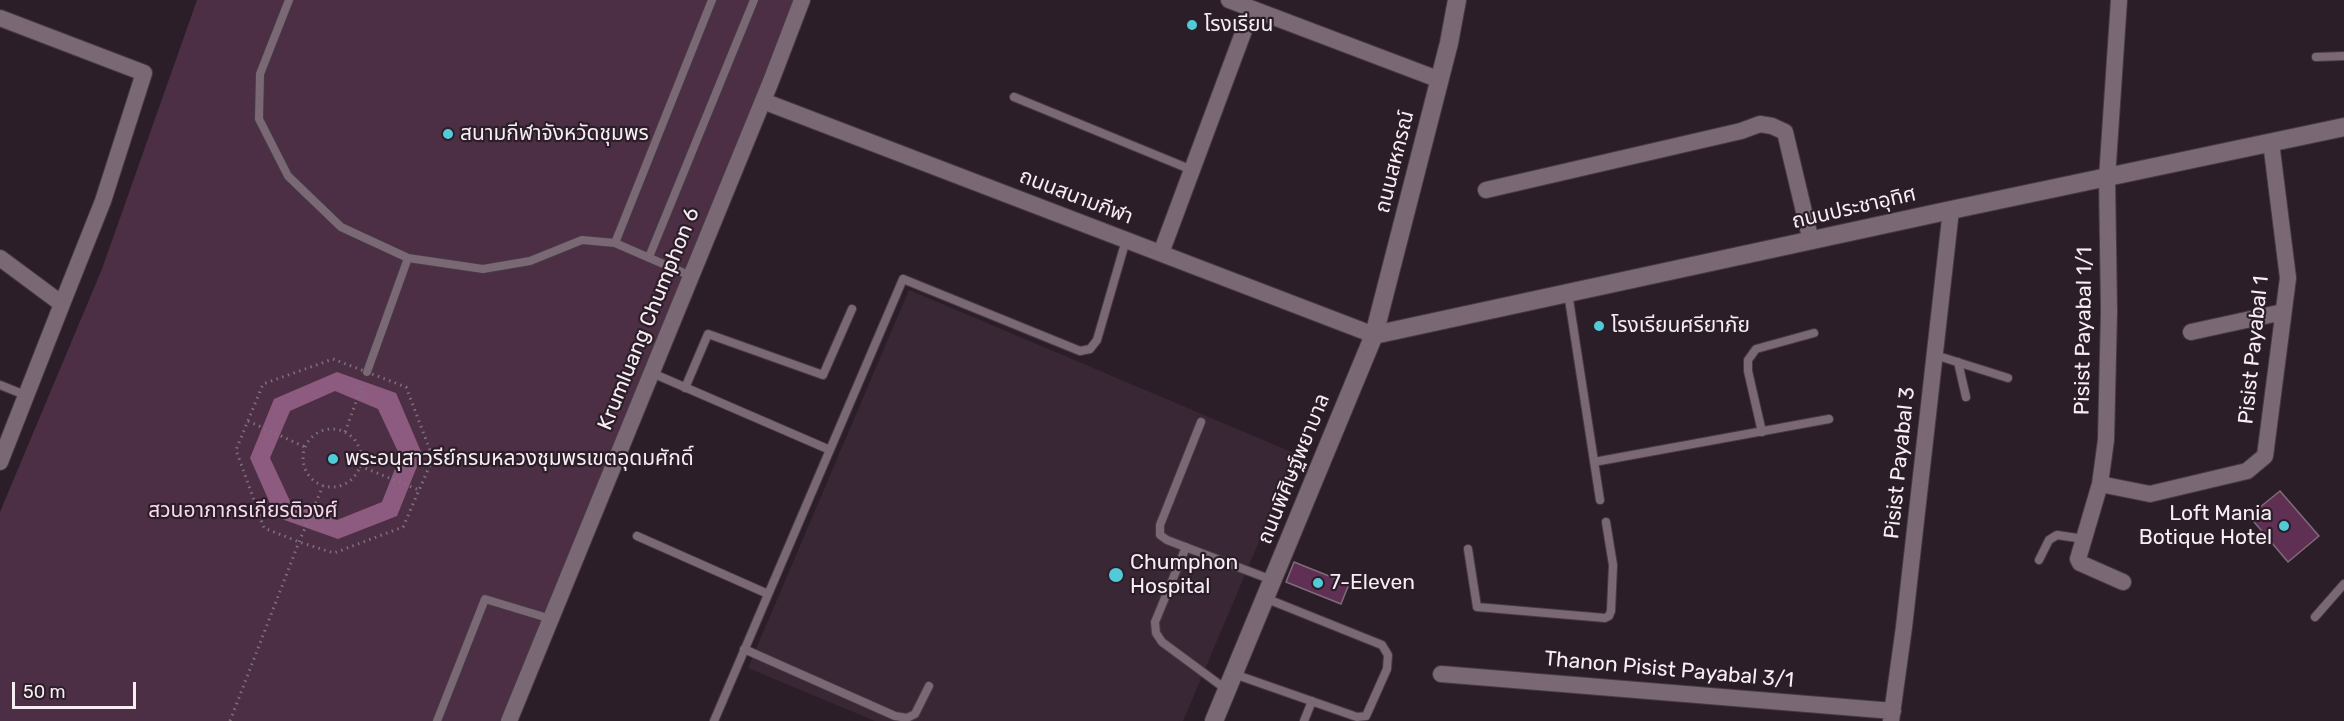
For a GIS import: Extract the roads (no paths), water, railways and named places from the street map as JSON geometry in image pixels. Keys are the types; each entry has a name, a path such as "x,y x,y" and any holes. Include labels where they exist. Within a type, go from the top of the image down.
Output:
{"street":[{"name":"Krumluang Chumphon 6","path":"509,721 802,0"},
{"path":"1228,0 1440,80"},
{"name":"ถนนสหกรณ์","path":"1374,335 1440,80 1457,0"},
{"name":"Pisist Payabal 1/1","path":"2119,0 2107,178 2109,311 2106,440 2100,484 2079,554 2080,563 2123,582"},
{"path":"1161,253 1252,9"},
{"path":"0,18 144,73 103,201 0,462"},
{"name":"ถนนสนามกีฬา","path":"762,101 1374,335"},
{"path":"1485,190 1741,131 1760,124 1785,132 1811,241"},
{"name":"ถนนประชาอุทิศ","path":"1374,335 2344,127"},
{"name":"Pisist Payabal 1","path":"2100,484 2150,494 2247,471 2265,456 2288,278 2271,142"},
{"name":"Pisist Payabal 3","path":"1892,716 1952,210"},
{"path":"0,258 62,304"},
{"path":"2191,332 2283,312"},
{"name":"ถนนพิศิษฐ์พยาบาล","path":"1214,721 1374,335"},
{"name":"Thanon Pisist Payabal 3/1","path":"1441,674 1892,716"}],"lane":[{"path":"289,0 260,74 259,119 288,176 341,227 408,258 483,269 530,261 582,240 615,243 691,276"},
{"path":"615,243 712,0"},
{"path":"649,257 754,0"},
{"path":"2316,57 2344,56"},
{"path":"1014,97 1192,170"},
{"path":"714,721 903,279 1080,351 1090,349 1096,340 1126,240"},
{"path":"367,372 408,258"},
{"path":"1568,293 1600,500"},
{"path":"685,388 708,333 823,375 852,309"},
{"path":"1762,432 1748,371 1748,360 1756,349 1814,333"},
{"path":"1935,355 2008,378"},
{"path":"1958,362 1966,397"},
{"path":"652,373 830,450"},
{"path":"0,385 26,395"},
{"path":"1594,462 1829,419"},
{"path":"1201,422 1160,525 1160,535 1186,548 1273,580"},
{"path":"1468,549 1477,607 1605,618 1610,616 1611,611 1613,565 1606,522"},
{"path":"2039,560 2049,540 2057,535 2084,539"},
{"path":"637,536 768,594"},
{"path":"1186,548 1155,622 1156,633 1162,642 1230,682 1312,701 1357,717 1366,716 1387,669 1388,655 1382,645 1265,598"},
{"path":"2315,617 2344,584"},
{"path":"436,721 485,599 551,619"},
{"path":"744,649 895,716 907,718 915,714 929,686"},
{"path":"1304,721 1312,701"}],"place":[{"name":"โรงเรียน","path":"1192,25"},
{"name":"สนามกีฬาจังหวัดชุมพร","path":"448,134"},
{"name":"โรงเรียนศรียาภัย","path":"1599,326"},
{"name":"พระอนุสาวรีย์กรมหลวงชุมพรเขตอุดมศักดิ์","path":"333,459"},
{"name":"Loft Mania Botique Hotel","path":"2284,526"},
{"name":"Chumphon Hospital","path":"1116,575"},
{"name":"7-Eleven","path":"1318,583"}],"park label":[{"name":"สวนอาภากรเกียรติวงศ์","path":"243,511"}]}
